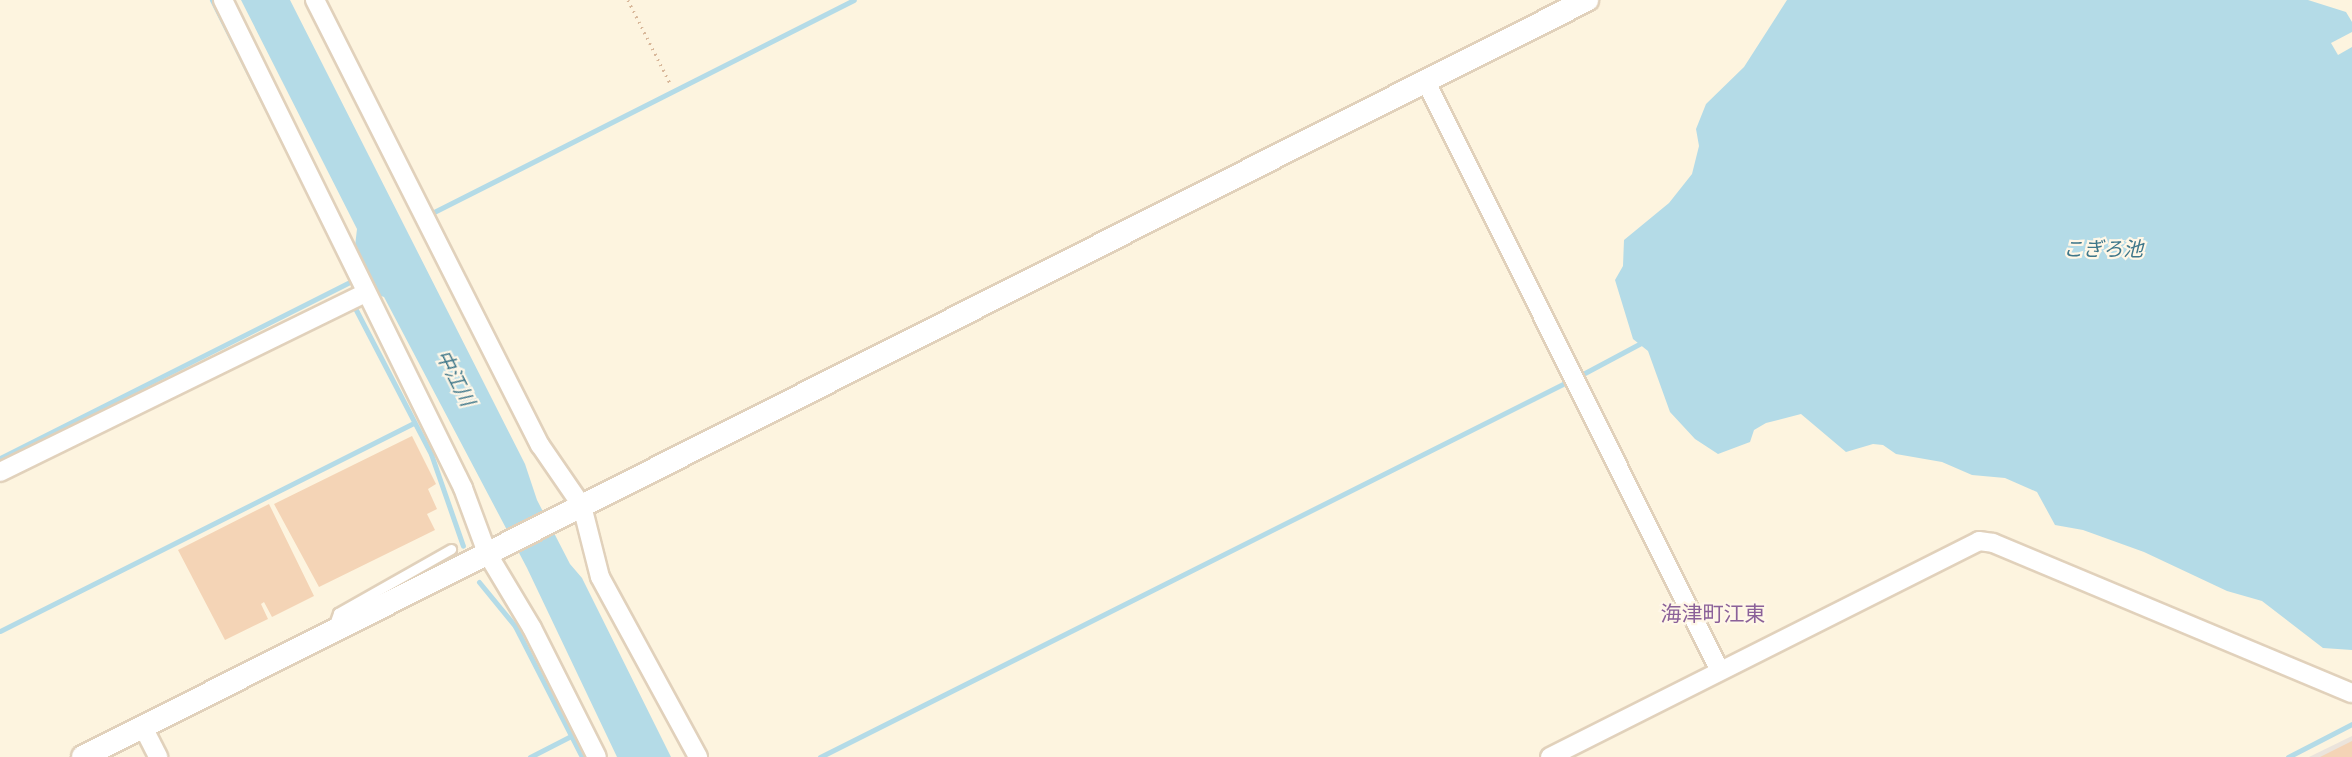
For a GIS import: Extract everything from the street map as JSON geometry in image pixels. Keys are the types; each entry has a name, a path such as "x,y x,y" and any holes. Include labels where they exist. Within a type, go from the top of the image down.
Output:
{"street":[{"path":"223,0 337,226 338,241 597,757"},
{"path":"315,0 574,510 600,577 698,757"},
{"path":"83,757 1587,0"},
{"path":"1426,82 1720,671"},
{"path":"0,472 364,291"},
{"path":"1550,757 1979,541 1993,543 2352,693"},
{"path":"143,727 158,757"}],"lane":[{"path":"331,632 338,613 452,549"}],"path":[{"path":"628,0 670,83"}],"shaded area":[{"path":"2352,736 2352,757 2309,757"}],"water":[{"name":"中江川","path":"241,0 290,0 525,464 537,500 570,564 582,578 671,757 617,757 527,568 384,297 378,295 355,246 357,229"},
{"name":"こぎろ池","path":"1787,0 2308,0 2346,12 2352,22 2352,650 2323,648 2262,601 2227,591 2144,552 2083,530 2055,525 2037,492 2005,478 1972,475 1942,462 1896,454 1883,445 1873,444 1846,452 1801,414 1766,423 1754,430 1750,442 1718,454 1695,439 1670,412 1648,351 1633,339 1615,280 1623,266 1624,240 1669,203 1692,174 1699,146 1696,129 1706,104 1744,67"}],"pier":[{"path":"2352,32 2352,47 2338,55 2331,43"}],"building":[{"path":"412,436 436,484 428,489 437,509 427,514 435,530 319,587 274,504"},
{"path":"269,504 314,596 272,617 264,602 261,604 268,619 225,640 178,550"},
{"path":"2352,741 2352,757 2320,757"}],"waterway":[{"path":"212,0 305,186"},
{"path":"428,215 854,0"},
{"path":"0,458 358,278"},
{"path":"355,308 431,454 463,546"},
{"path":"1581,375 1641,343"},
{"path":"820,757 1569,381"},
{"path":"0,631 414,423"},
{"path":"479,582 515,626 582,757"},
{"path":"2288,757 2352,724"},
{"path":"530,757 571,736"}],"district":[{"name":"海津町江東","path":"1713,614"}]}
